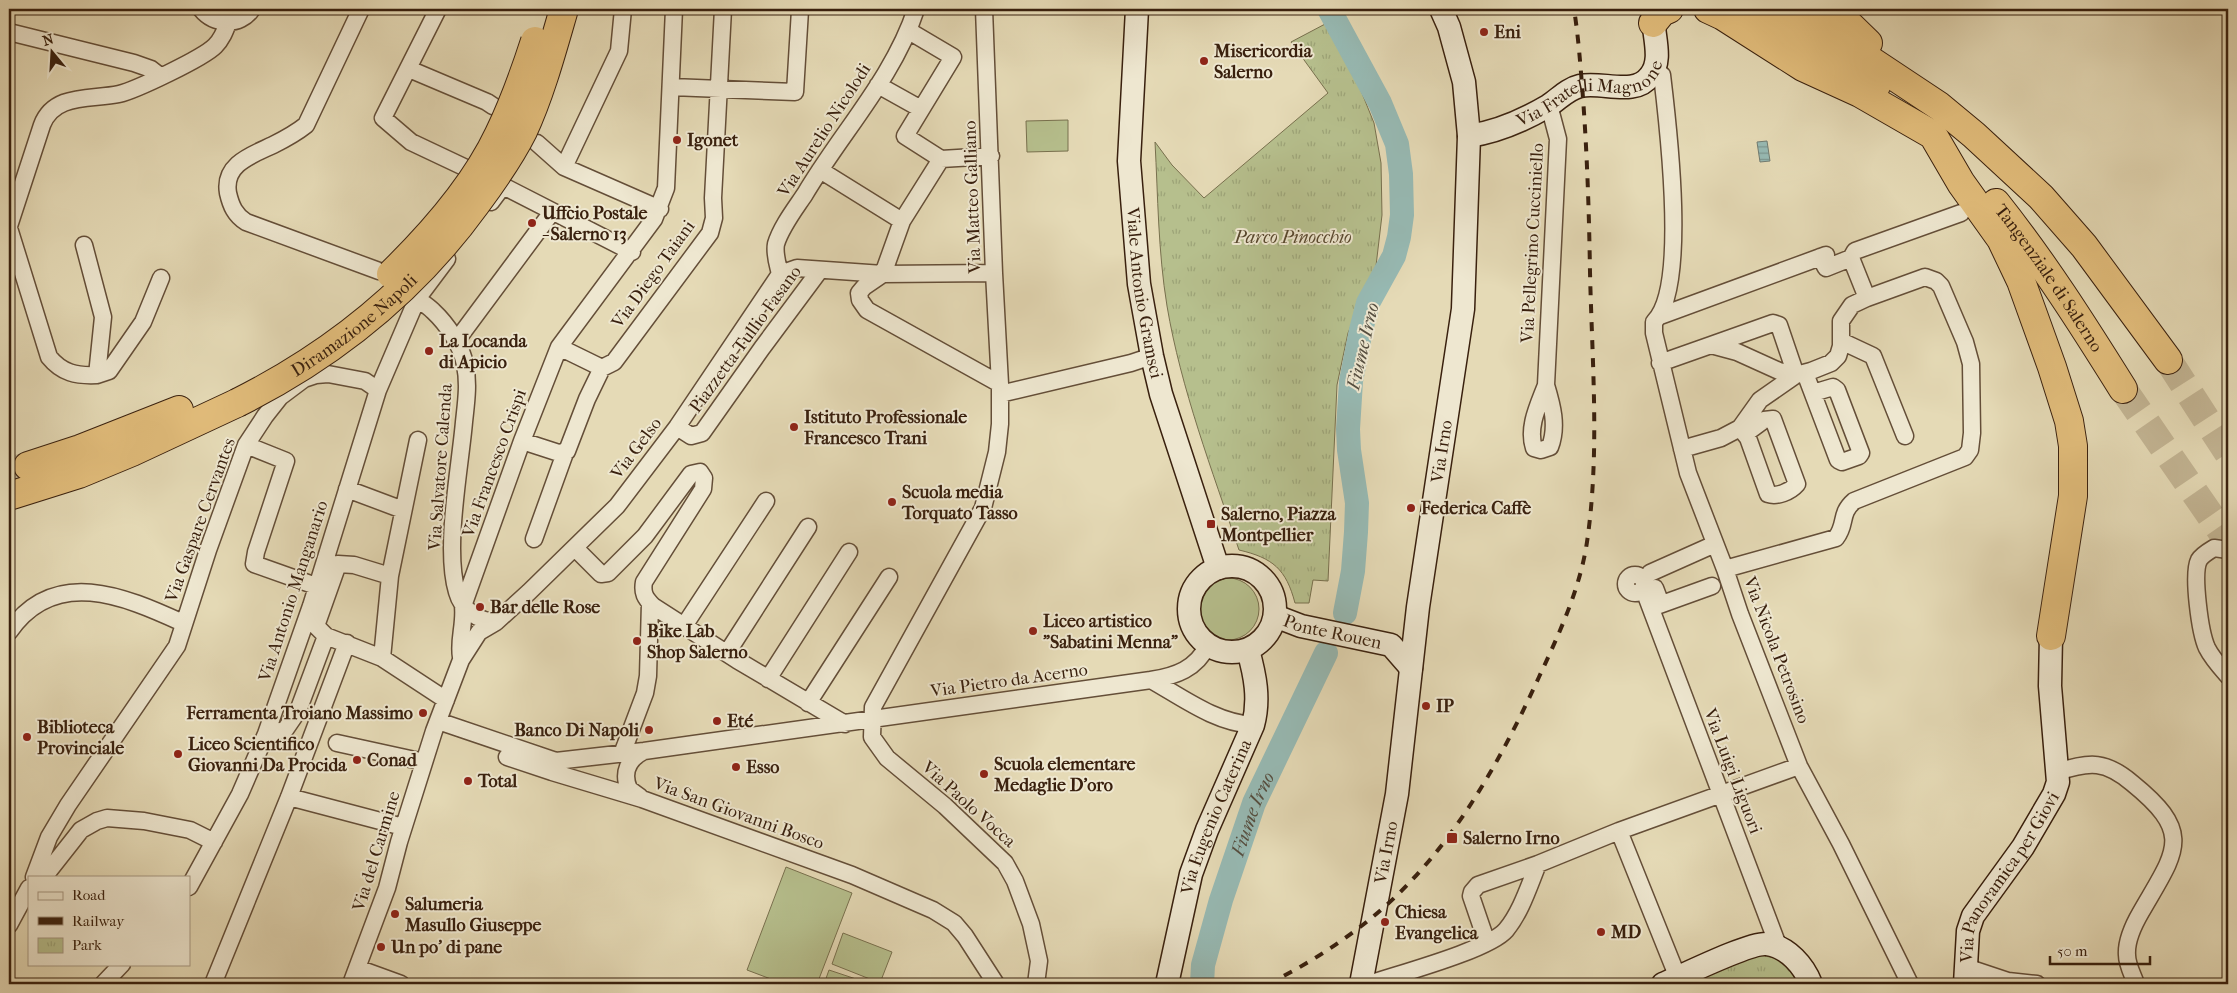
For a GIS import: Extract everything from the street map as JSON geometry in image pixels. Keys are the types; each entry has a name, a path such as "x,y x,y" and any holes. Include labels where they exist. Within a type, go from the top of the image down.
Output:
{"highway":[{"name":"Diramazione Napoli","path":"9,496 79,474 132,452 233,395 350,312 378,288 436,226 481,166 499,135 532,52 545,9"},
{"name":"Diramazione Napoli","path":"28,466 233,395 274,384 362,326 411,282 439,252 489,187 523,130 548,62 564,9"},
{"path":"1708,9 1723,16 1804,67 1860,93 1933,136 1961,184 2001,240 2012,260 2052,367 2069,421 2074,467 2073,496 2051,636"},
{"name":"Tangenziale di Salerno","path":"1755,9 1838,50 1939,106 1974,135 2041,197 2084,246 2168,360"},
{"name":"Tangenziale di Salerno","path":"1793,9 1933,136 1989,194 2025,240 2123,389"},
{"path":"1833,9 1868,43 1944,100 1974,135"}],"main road":[{"name":"Via Irno","path":"1360,984 1396,794 1416,619 1463,309 1469,136 1464,82 1451,34 1441,9"},
{"name":"Viale Antonio Gramsci","path":"1141,10 1130,118 1129,171 1139,284 1161,394 1218,568"},
{"name":"Via Fratelli Magnone","path":"1469,136 1486,134 1507,126 1549,105 1569,90 1582,86 1635,86 1649,78 1657,61 1659,14"},
{"path":"1244,567 1255,572 1265,580 1272,591 1275,603 1275,616 1268,632 1256,645 1248,650 1227,652 1208,645 1198,636 1191,625 1188,613 1189,600 1200,580 1218,568 1244,567"},
{"name":"Ponte Rouen","path":"1275,616 1301,626 1391,645 1411,668"},
{"name":"Ponte Rouen","path":"1391,645 1408,634 1416,619"},
{"name":"Via Panoramica per Giovi","path":"1966,975 1968,931 1974,916 2023,847 2054,794 2058,772 2050,686 2051,636"},
{"name":"Via Eugenio Caterina","path":"1166,984 1191,874 1207,830 1253,725 1257,710 1257,690 1248,650"},
{"path":"1670,981 1759,944 1768,944 1779,948 1795,958 1811,984"}],"street":[{"path":"201,9 211,18 228,23 248,14 252,9"},
{"path":"360,9 306,125 293,135 249,154 234,167 229,176 227,186 233,210 246,222 379,271"},
{"path":"438,9 383,118 412,142 466,168"},
{"path":"564,167 619,51 623,9"},
{"name":"Via Francesco Crispi","path":"463,606 522,441 559,347 596,296 632,252 660,209 666,188 674,9"},
{"name":"Via Diego Taiani","path":"534,539 565,453 602,368 614,362 710,233 714,218 713,198 723,9"},
{"name":"Via Aurelio Nicolodi","path":"780,274 775,254 776,244 820,170 878,85 908,31 916,9"},
{"name":"Via Matteo Galliano","path":"871,720 873,707 983,508 997,452 1000,389 984,9"},
{"path":"672,87 795,92 800,10"},
{"path":"161,278 143,322 109,371 97,375 82,376 58,368 49,357 9,227 42,125 48,112 66,101 119,94 160,76 213,48 222,37 228,23"},
{"path":"908,31 953,57 905,136 941,159 991,156"},
{"path":"9,32 134,63 152,69 160,76"},
{"path":"409,69 488,102 492,106"},
{"name":"Via Nicola Petrosino","path":"1654,70 1662,76 1673,197 1671,268 1667,295 1660,316 1654,322 1654,333 1682,449 1701,512 1725,569 1740,614 1799,766 1841,844 1910,984"},
{"path":"878,85 921,109"},
{"name":"Via Pellegrino Cucciniello","path":"1546,385 1558,139 1549,105"},
{"path":"537,143 564,167 660,209"},
{"path":"941,159 902,221 882,274 859,293 860,300 867,310 1000,389 1131,363 1152,356"},
{"path":"820,170 902,221"},
{"name":"Via Antonio Manganario","path":"190,885 240,794 266,734 311,606 378,390 413,295 503,186 552,212"},
{"path":"457,340 552,212 632,252"},
{"path":"1867,298 1852,258 1855,251 1961,213"},
{"path":"84,245 103,317 97,375"},
{"path":"1660,316 1823,256 1826,268 1852,258"},
{"path":"780,274 797,268 882,274 994,273"},
{"name":"Piazzetta Tullio Fasano","path":"677,427 691,436 702,433 820,270"},
{"name":"Via Gelso","path":"461,660 479,632 496,622 617,506 677,427 780,274"},
{"path":"1682,449 1742,431 1760,400 1801,374 1822,368 1831,363 1838,356 1841,341 1841,321 1852,305 1926,278 1936,280 1941,286 1969,353 1972,403 1970,450 1965,457 1854,501 1846,508 1840,533 1836,538 1725,569"},
{"name":"Via Salvatore Calenda","path":"413,295 432,309 457,340 465,364 468,388 454,524 453,557 457,592 463,606"},
{"path":"1660,363 1773,323 1779,326 1801,374 1813,394"},
{"path":"1841,341 1873,356 1905,436"},
{"path":"1711,345 1737,352 1779,371 1801,374"},
{"path":"559,347 602,368"},
{"name":"Via Gaspare Cervantes","path":"34,876 49,837 68,805 177,646 183,623 246,445 280,398 304,379 328,374 365,381 378,390"},
{"path":"382,658 390,576 418,440"},
{"path":"522,441 559,453 565,453"},
{"path":"246,445 286,461 256,552 254,564 316,586"},
{"path":"575,548 601,574 608,572 645,536 691,474 700,472 704,478 703,489 644,582 642,591 650,603 684,626 768,679 845,724"},
{"path":"347,489 403,510"},
{"path":"684,626 766,501"},
{"path":"727,654 808,527"},
{"name":"Via Luigi Liguori","path":"1715,544 1648,586 1719,794 1779,948"},
{"path":"2228,550 2214,548 2205,554 2199,560 2197,571 2200,626 2207,649 2228,676"},
{"path":"768,679 849,552"},
{"path":"390,576 347,564 338,564 316,626 326,636 347,642 382,658 446,700"},
{"path":"808,703 889,577"},
{"path":"1656,606 1712,586"},
{"path":"9,632 18,619 30,609 43,600 66,592 100,593 160,612 183,623"},
{"path":"622,754 645,693 648,676 650,603"},
{"path":"463,606 482,620 496,622"},
{"path":"461,660 460,648 464,630 463,606"},
{"path":"266,734 284,730 298,711 326,636"},
{"path":"213,984 290,797 347,642"},
{"name":"Via Pietro da Acerno","path":"436,726 556,761 644,752 1172,677 1197,662 1208,645"},
{"name":"Via del Carmine","path":"350,984 388,888 424,762 461,660"},
{"path":"1151,680 1213,715 1234,723 1253,725"},
{"name":"Via Paolo Vocca","path":"871,720 872,737 887,758 945,806 1005,863 1015,881 1031,924 1039,961 1036,984"},
{"name":"Via San Giovanni Bosco","path":"436,726 552,772 642,799 852,875 944,915 965,936 996,984"},
{"path":"337,743 424,762"},
{"path":"642,799 629,789 626,777 630,762 635,756 644,752"},
{"path":"2058,772 2077,766 2104,765 2120,773 2154,801 2168,820 2173,834 2174,848 2170,862 2136,921 2130,936 2126,955 2136,984"},
{"path":"1484,944 1485,937 1471,896 1478,885 1538,864 1719,794 1799,766"},
{"path":"290,797 404,827"},
{"path":"45,876 81,830 97,820 107,818 144,821 190,830 214,842"},
{"path":"1620,831 1670,981"},
{"path":"1369,984 1477,948 1505,931 1518,909 1538,864"},
{"path":"9,925 27,894"},
{"path":"103,984 120,966"},
{"path":"357,968 401,984"},
{"path":"1966,975 2036,984"}],"green space":[{"name":"Parco Pinocchio","path":"1327,23 1345,51 1374,123 1381,163 1382,215 1376,266 1348,333 1337,385 1328,581 1313,580 1309,603 1295,603 1287,581 1276,567 1261,557 1239,550 1189,399 1173,337 1164,285 1155,142 1172,165 1204,198 1328,93 1291,42"},
{"path":"1068,120 1068,151 1027,152 1026,121"},
{"path":"1228,578 1240,580 1250,587 1257,597 1259,609 1257,621 1250,631 1240,638 1228,640 1216,638 1206,631 1199,621 1197,609 1199,597 1206,587 1216,580"},
{"path":"786,867 852,893 817,984 784,984 747,970"},
{"path":"843,933 892,952 880,983 832,964"},
{"path":"1751,955 1766,956 1780,961 1790,970 1796,984 1684,984"},
{"path":"829,970 871,984 824,984"}],"water":[{"path":"1767,141 1770,161 1760,162 1757,142"}],"waterway":[{"name":"Fiume Irno","path":"1329,9 1380,103 1397,144 1401,174 1402,215 1399,237 1394,256 1368,303 1351,381 1348,429 1349,450 1357,503 1353,571 1345,613"},
{"name":"Fiume Irno","path":"1202,984 1203,965 1221,900 1254,803 1326,653"}],"tunnel":[{"path":"2168,360 2228,453"},
{"path":"2123,389 2228,541"},
{"path":"9,471 28,466"}],"railway":[{"path":"1268,984 1306,963 1362,925 1411,881 1450,835 1483,784 1513,731 1547,661 1574,594 1587,542 1591,509 1594,441 1584,109 1574,9"}],"place":[{"name":"Eni","path":"1484,32"},
{"name":"Misericordia Salerno","path":"1204,61"},
{"name":"Igonet","path":"677,140"},
{"name":"Uffcio Postale - Salerno 13","path":"532,223"},
{"name":"La Locanda di Apicio","path":"429,351"},
{"name":"Istituto Professionale Francesco Trani","path":"794,427"},
{"name":"Scuola media Torquato Tasso","path":"892,502"},
{"name":"Federica Caffè","path":"1411,508"},
{"name":"Salerno, Piazza Montpellier","path":"1211,524"},
{"name":"Bar delle Rose","path":"480,607"},
{"name":"Liceo artistico \"Sabatini Menna\"","path":"1033,631"},
{"name":"Bike Lab Shop Salerno","path":"637,641"},
{"name":"IP","path":"1426,706"},
{"name":"Ferramenta Troiano Massimo","path":"423,713"},
{"name":"Eté","path":"717,721"},
{"name":"Banco Di Napoli","path":"649,730"},
{"name":"Biblioteca Provinciale","path":"27,737"},
{"name":"Liceo Scientifico Giovanni Da Procida","path":"178,754"},
{"name":"Conad","path":"357,760"},
{"name":"Esso","path":"736,767"},
{"name":"Scuola elementare Medaglie D'oro","path":"984,774"},
{"name":"Total","path":"468,781"},
{"name":"Salerno Irno","path":"1452,838"},
{"name":"Salumeria Masullo Giuseppe","path":"395,914"},
{"name":"Chiesa Evangelica","path":"1385,922"},
{"name":"MD","path":"1601,932"},
{"name":"Un po' di pane","path":"381,947"}]}
